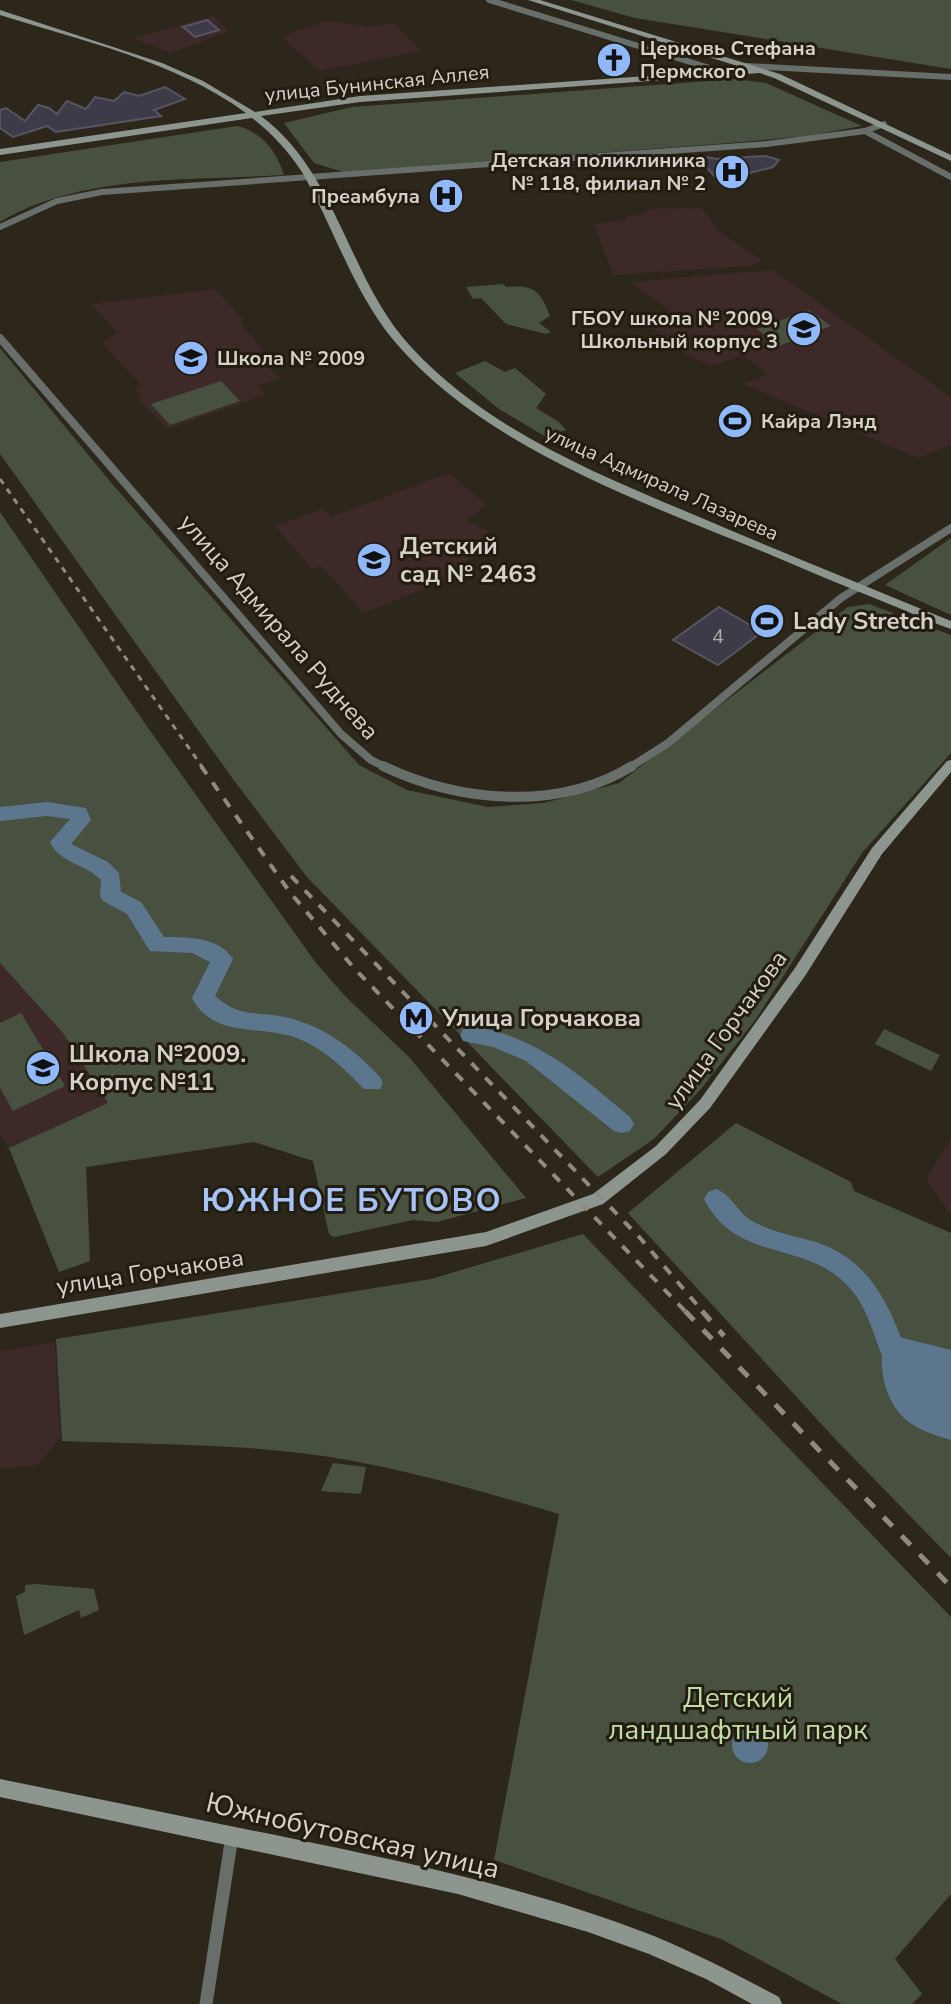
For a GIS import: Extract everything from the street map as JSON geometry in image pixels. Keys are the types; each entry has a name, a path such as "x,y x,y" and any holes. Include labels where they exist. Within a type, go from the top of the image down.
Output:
{"street":[{"path":"489,0 726,73"},
{"path":"532,0 760,71 806,82 951,158"},
{"name":"улица Адмирала Лазарева","path":"0,12 144,60 222,94 253,113 282,139 309,177 379,314 435,376 464,400 557,458 951,625"},
{"path":"690,75 712,69 717,62 707,54"},
{"path":"690,75 697,70 696,64"},
{"path":"744,66 951,77"},
{"name":"улица Бунинская Аллея","path":"0,152 367,98 760,71"},
{"path":"806,82 819,71"},
{"path":"0,227 35,209 90,194 767,144 865,131 884,124"},
{"path":"865,131 951,177"},
{"name":"улица Адмирала Руднева","path":"0,338 346,739 371,760 438,788 510,798 551,794 613,778 668,743 858,587 951,528"},
{"name":"улица Горчакова","path":"0,1321 486,1239 598,1199 661,1150 705,1104 800,972 877,851 951,764"},
{"name":"Южнобутовская улица","path":"0,1788 417,1873 628,1938 721,1976 772,2004"},
{"path":"206,2004 232,1836"}],"shaded area":[{"path":"213,16 229,31 171,53 133,38"},
{"path":"327,21 367,26 394,24 421,51 320,71 284,39 291,32"},
{"path":"701,208 720,232 763,261 749,266 613,275 594,224 627,220 626,217 647,213 646,209"},
{"path":"773,270 951,397 951,445 918,458 743,384 768,374 742,355 713,366 687,355 645,322 670,311 631,282"},
{"name":"Школа № 2009","path":"215,289 243,319 241,323 268,357 261,360 281,379 259,385 265,395 168,429 137,398 141,396 135,388 141,385 102,343 117,332 91,304"},
{"name":"Детский сад № 2463","path":"449,473 487,505 466,521 489,531 469,549 475,553 449,579 364,613 321,566 312,569 275,526 323,509 331,517"},
{"name":"Школа №2009. Корпус №11","path":"0,963 63,1033 108,1103 9,1148 0,1133"},
{"path":"951,1139 951,1215 926,1179"},
{"path":"55,1342 60,1438 38,1465 0,1469 0,1351"}],"green space":[{"path":"571,0 951,0 951,69 635,18"},
{"path":"736,79 766,83 862,126 807,136 730,143 343,172 314,163 284,123 352,107"},
{"path":"237,126 267,144 284,175 138,182 102,187 32,206 0,222 0,162"},
{"path":"504,284 506,287 530,288 539,295 550,316 539,323 551,332 546,334 506,324 481,298 473,299 466,287"},
{"path":"809,310 831,326 779,346 757,329"},
{"path":"0,348 114,486 359,765 407,790 488,807 544,803 619,783 848,607 869,604 951,635 951,753 862,853 756,1019 701,1089 654,1139 598,1177 307,877 233,779 0,454"},
{"path":"485,361 505,372 515,368 546,394 536,408 566,430 546,437 499,409 455,373"},
{"path":"221,381 240,401 170,425 151,404"},
{"path":"0,512 146,725 316,963 345,996 409,1057 526,1198 437,1222 413,1220 334,1237 329,1234 313,1161 254,1142 86,1167 90,1261 59,1272 9,1148 108,1103 63,1033 0,963"},
{"path":"951,538 951,615 885,585"},
{"path":"21,1013 65,1086 13,1111 0,1088 0,1023"},
{"path":"884,1029 940,1055 931,1071 875,1044"},
{"path":"736,1123 851,1182 854,1191 951,1233 951,1558 837,1441 628,1213"},
{"name":"Детский ландшафтный парк","path":"583,1234 951,1617 951,1894 895,1959 922,1994 912,2004 842,2004 721,1939 494,1860 559,1514 431,1478 317,1455 208,1446 62,1441 56,1339 431,1279"},
{"path":"333,1463 366,1467 361,1494 321,1491"},
{"path":"25,1585 94,1589 99,1610 81,1618 79,1610 24,1635 16,1596 25,1592"}],"water":[{"path":"887,1334 951,1350 951,1440 926,1432 897,1410 886,1389 882,1367"},
{"path":"750,1727 763,1732 768,1745 763,1758 750,1763 737,1758 732,1745 737,1732"}],"building":[{"path":"207,20 219,30 195,37 183,27"},
{"path":"165,87 185,99 154,110 161,116 56,132 47,126 13,137 0,128 0,110 6,108 25,121 38,105 57,114 67,101 86,109 95,97 114,101 124,92 139,96"},
{"name":"Детская поликлиника № 118, филиал № 2","path":"695,155 717,159 766,156 779,160 773,167 719,181"},
{"path":"719,607 762,632 718,665 673,640"}],"waterway":[{"path":"0,814 47,809 79,813 81,820 60,842 63,849 101,867 112,878 110,896 134,908 158,945 195,945 222,959 203,998 216,1010 236,1021 275,1024 313,1036 344,1056 372,1083"},
{"path":"471,1035 493,1038 534,1055 571,1080 622,1124"},
{"path":"716,1199 728,1216 742,1228 817,1253 852,1274 874,1304 897,1362"}],"railway":[{"path":"0,479 203,768"},
{"path":"201,766 289,891 353,967 687,1313"},
{"path":"291,876 641,1239 704,1313"},
{"path":"685,1311 951,1587"},
{"path":"702,1311 724,1336"}],"place":[{"name":"Церковь Стефана Пермского","path":"614,60"},
{"name":"Детская поликлиника № 118, филиал № 2","path":"732,172"},
{"name":"Преамбула","path":"446,196"},
{"name":"ГБОУ школа № 2009, Школьный корпус 3","path":"804,329"},
{"name":"Школа № 2009","path":"191,358"},
{"name":"Кайра Лэнд","path":"735,421"},
{"name":"Детский сад № 2463","path":"374,560"},
{"name":"Lady Stretch","path":"767,621"},
{"name":"Улица Горчакова","path":"416,1018"},
{"name":"Школа №2009. Корпус №11","path":"43,1068"}],"district":[{"name":"ЮЖНОЕ БУТОВО","path":"352,1200"}]}
